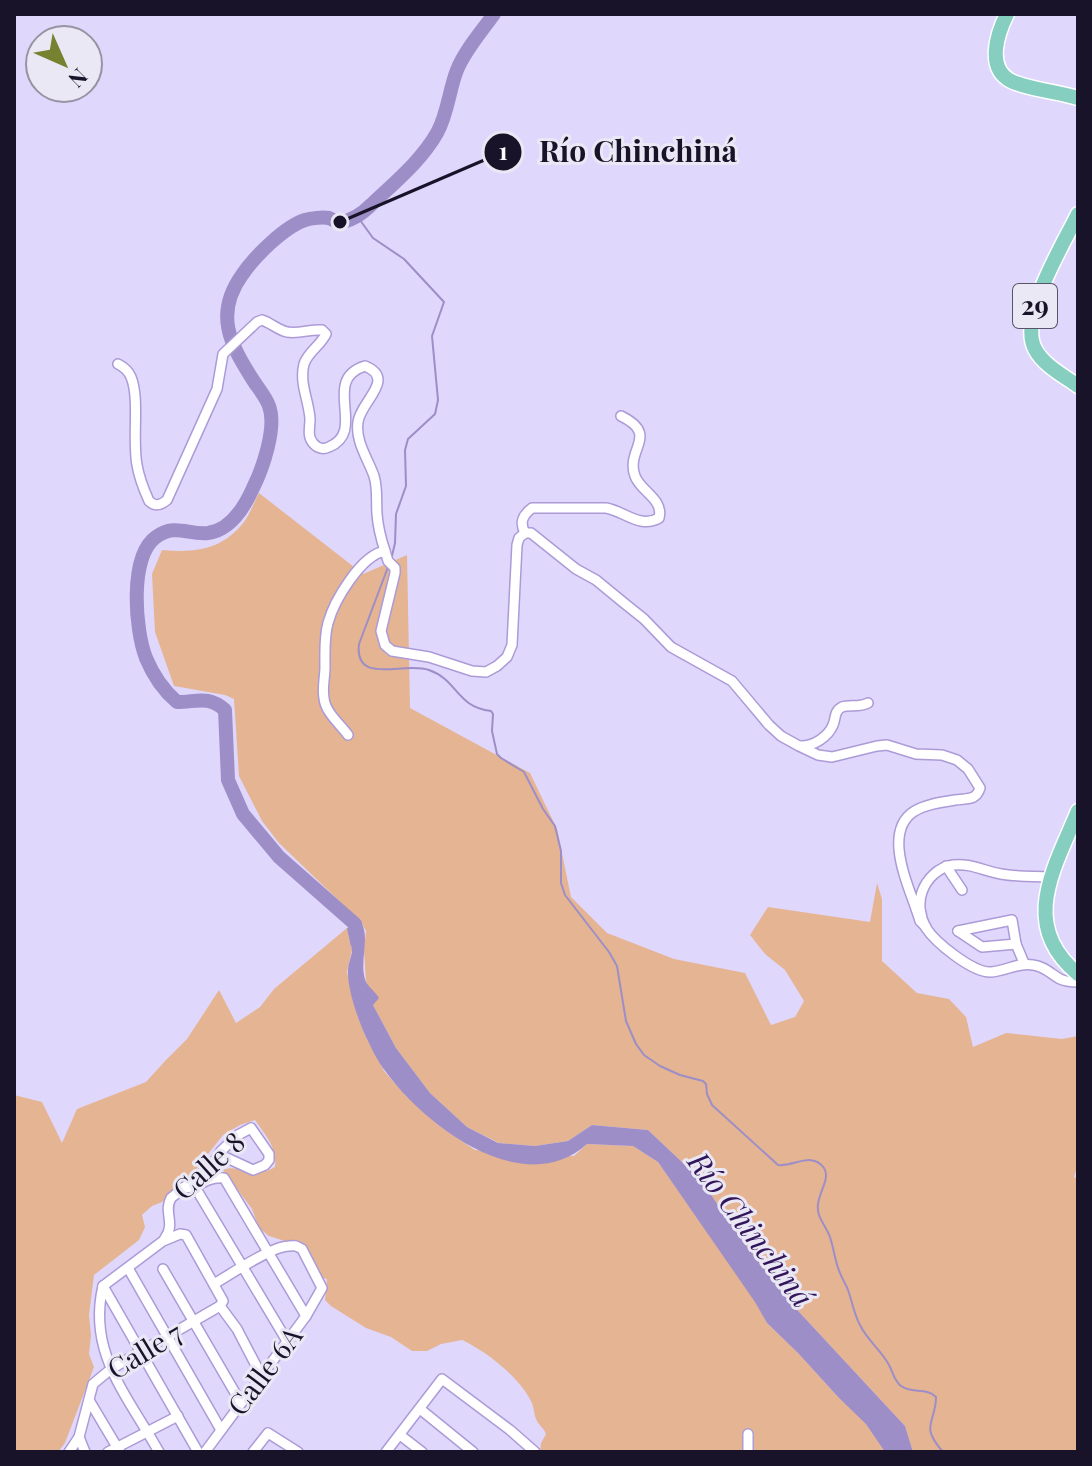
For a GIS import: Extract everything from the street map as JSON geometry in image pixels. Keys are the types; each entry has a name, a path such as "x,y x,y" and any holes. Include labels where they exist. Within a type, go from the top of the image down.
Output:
{"main road":[{"path":"1007,14 995,46 1002,74 1015,83 1078,98"},
{"name":"29","path":"1078,214 1038,297 1030,334 1034,348 1043,359 1078,386"},
{"path":"1078,811 1050,877 1045,901 1050,935 1061,958 1078,974"}],"street":[{"path":"118,364 130,376 134,396 137,465 149,501 157,505 167,500 195,441 217,389 223,354 262,320 290,332 322,330 326,334 307,357 304,366 303,384 310,440 315,446 322,449 329,447 343,435 346,428 343,394 349,376 356,368 372,368 379,380 378,388 360,413 357,432 374,476 378,527 388,561 394,569 381,631 385,645 392,651 429,657 472,671 486,672 497,666 507,657 512,645 517,545 519,538 531,533 644,619 671,647 732,681 769,725 799,746 818,755 832,757 887,745 916,754 942,755 957,760 968,769 980,788 978,794 973,798 916,810 905,817 901,827 899,848 902,863 920,921 958,957 980,970 990,972 1024,963 1039,965 1063,981 1078,982"},
{"path":"525,533 521,526 522,519 532,508 606,508 644,523 659,518 657,505 635,478 634,460 639,430 621,416"},
{"path":"348,735 326,708 323,698 324,643 328,622 350,580 372,556 385,551"},
{"path":"799,746 811,746 822,738 832,727 837,710 868,703"},
{"path":"926,927 920,907 922,891 930,877 946,866 966,865 1001,874 1050,877"},
{"path":"946,866 962,890"},
{"path":"1016,944 982,947 958,931 1012,920 1016,944 1024,963"},
{"name":"Calle 8","path":"163,1241 171,1230 168,1204 171,1198 215,1161 238,1135 251,1128 269,1154 265,1165 253,1170 227,1158 215,1161"},
{"path":"181,1188 195,1187 216,1177 224,1178 306,1316"},
{"path":"195,1187 287,1341"},
{"name":"Calle 8","path":"103,1286 163,1241 180,1234 186,1235 214,1284"},
{"name":"Calle 6A","path":"205,1452 306,1316 322,1288 298,1246 287,1245 270,1253"},
{"path":"261,1375 237,1329 220,1306 223,1301 214,1284 270,1253"},
{"path":"128,1268 221,1430"},
{"path":"163,1269 241,1403"},
{"path":"103,1286 198,1452"},
{"path":"103,1286 98,1305 99,1328 111,1369 159,1452"},
{"name":"Calle 7","path":"69,1452 79,1437 93,1384 111,1369 220,1306"},
{"path":"386,1452 442,1379 535,1452"},
{"path":"89,1400 115,1450 178,1416"},
{"path":"420,1409 473,1452"},
{"path":"253,1452 268,1433 297,1452"},
{"path":"748,1434 748,1452"},
{"path":"400,1435 422,1452"},
{"path":"79,1437 85,1452"}],"shaded area":[{"path":"259,493 363,574 407,555 410,708 530,773 557,829 571,897 607,933 674,959 745,973 771,1025 795,1017 804,1001 785,970 765,954 750,935 768,907 870,922 877,883 882,899 882,961 917,993 949,999 966,1017 973,1047 1006,1033 1062,1039 1078,1036 1078,1164 1074,1177 1078,1179 1078,1452 913,1452 905,1426 787,1299 702,1181 648,1130 592,1125 568,1141 535,1146 499,1143 467,1127 430,1093 396,1048 373,1005 366,981 366,931 361,922 279,843 262,821 239,776 234,699 174,686 155,632 152,574 162,550 197,550 227,539 244,522"},
{"path":"361,922 365,936 364,975 379,998 373,1005 396,1048 430,1093 467,1127 498,1143 535,1146 568,1141 592,1125 648,1130 702,1181 787,1299 905,1426 913,1452 885,1452 866,1424 767,1323 658,1162 633,1146 587,1144 562,1159 534,1164 506,1161 450,1134 403,1093 374,1054 351,994 348,968 352,952 347,928"},
{"path":"347,928 352,950 347,972 364,1033 384,1071 406,1096 438,1125 475,1150 574,1156 587,1144 633,1146 658,1162 756,1302 767,1323 867,1424 885,1452 540,1452 546,1434 536,1419 531,1401 519,1383 491,1358 462,1340 441,1344 427,1351 412,1351 391,1337 366,1328 325,1300 327,1279 323,1278 300,1242 291,1243 269,1236 259,1228 252,1209 223,1170 235,1168 260,1172 275,1167 272,1148 255,1120 223,1135 194,1172 162,1202 142,1215 145,1227 139,1240 94,1275 89,1315 89,1354 94,1367 65,1443 58,1452 14,1452 14,1095 42,1102 62,1143 77,1109 146,1082 187,1039 219,990 236,1023 260,1007 274,989"}],"waterway":[{"name":"Río Chinchiná","path":"357,942 355,924 279,857 243,814 228,780 225,710 208,701 177,702 155,676 146,658 139,630 138,576 147,547 156,537 176,530 208,533 230,522 246,502 261,470 268,447 271,415 266,399 238,354 228,329 227,316 233,289 254,260 288,229 310,219 326,218 340,222 353,218 407,171 437,133 460,63 494,14"},
{"path":"357,216 373,238 404,259 444,302 432,336 438,400 435,414 408,439 405,450 406,486 396,514 392,556"},
{"path":"388,567 359,644 364,665 383,669 429,670 439,674 471,704 491,711 497,754 524,772 555,826 565,895 617,966 626,1021 636,1044 644,1055 660,1066 703,1081 712,1105 778,1165 808,1160 824,1168 826,1178 818,1202 819,1215 830,1237 838,1269 858,1321 899,1384 936,1397 930,1430 943,1452"}],"place":[{"name":"Río Chinchiná","path":"340,222"}]}
